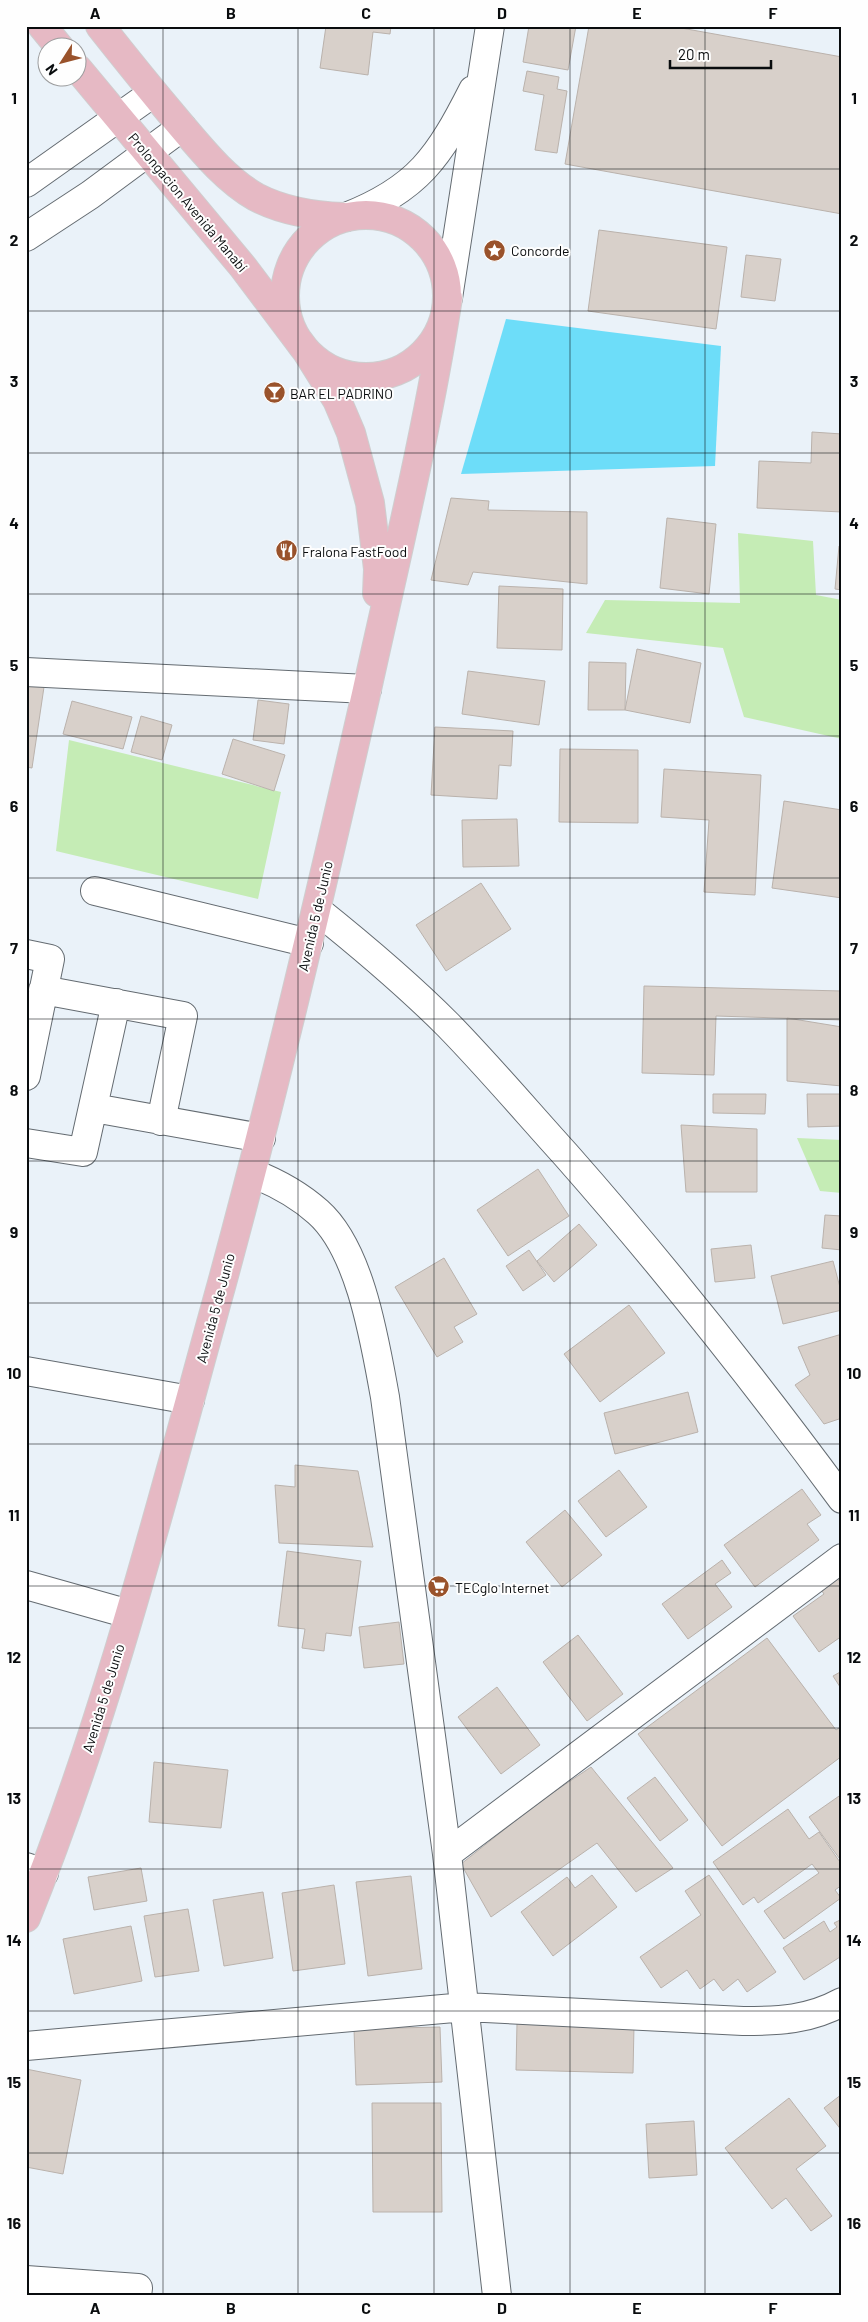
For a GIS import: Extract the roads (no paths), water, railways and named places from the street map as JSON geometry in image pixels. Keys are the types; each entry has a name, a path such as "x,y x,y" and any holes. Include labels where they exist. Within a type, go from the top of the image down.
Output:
{"main road":[{"path":"42,26 52,38"},
{"path":"100,26 182,127 216,165 256,197 289,210 316,216 382,216 400,222 416,232 430,246 440,262 446,280 446,308 417,466 367,689"},
{"name":"Prolongacion Avenida Manabí","path":"88,81 243,267 301,345"},
{"path":"346,217 328,224 312,234 300,248 290,264 284,301 288,319 301,345 337,400 351,432 370,503 378,569 376,618 367,689"},
{"path":"301,345 322,365 339,373 358,378 377,377 395,373 412,364 427,351 438,335 446,308"},
{"name":"Avenida 5 de Junio","path":"26,1918 35,1870 85,1755 158,1519 261,1138 317,910 367,689"}],"street":[{"path":"446,308 490,26"},
{"path":"346,217 376,205 416,178 445,141 485,67"},
{"path":"26,183 153,92"},
{"path":"26,237 182,127"},
{"path":"26,672 367,689"},
{"path":"95,891 309,943"},
{"path":"317,910 371,953 448,1025 600,1193 692,1304 780,1415 842,1500"},
{"path":"26,954 50,959 26,1076"},
{"path":"43,990 183,1016 161,1120"},
{"path":"26,1143 83,1152 116,1003"},
{"path":"94,1108 261,1138"},
{"path":"252,1173 278,1183 319,1212 342,1243 362,1293 375,1339 385,1397 447,1854 497,2296"},
{"path":"26,1371 190,1400"},
{"path":"447,1854 842,1558"},
{"path":"26,1585 129,1614"},
{"path":"26,2046 465,2007 743,2021 787,2021 810,2015 842,2002"},
{"path":"26,2280 138,2288 137,2296"}],"water":[{"path":"506,319 721,346 715,466 461,474"}],"place":[{"name":"Concorde","path":"495,250"},
{"name":"BAR EL PADRINO","path":"274,393"},
{"name":"Fralona FastFood","path":"286,551"},
{"name":"TECglo Internet","path":"439,1587"}]}
